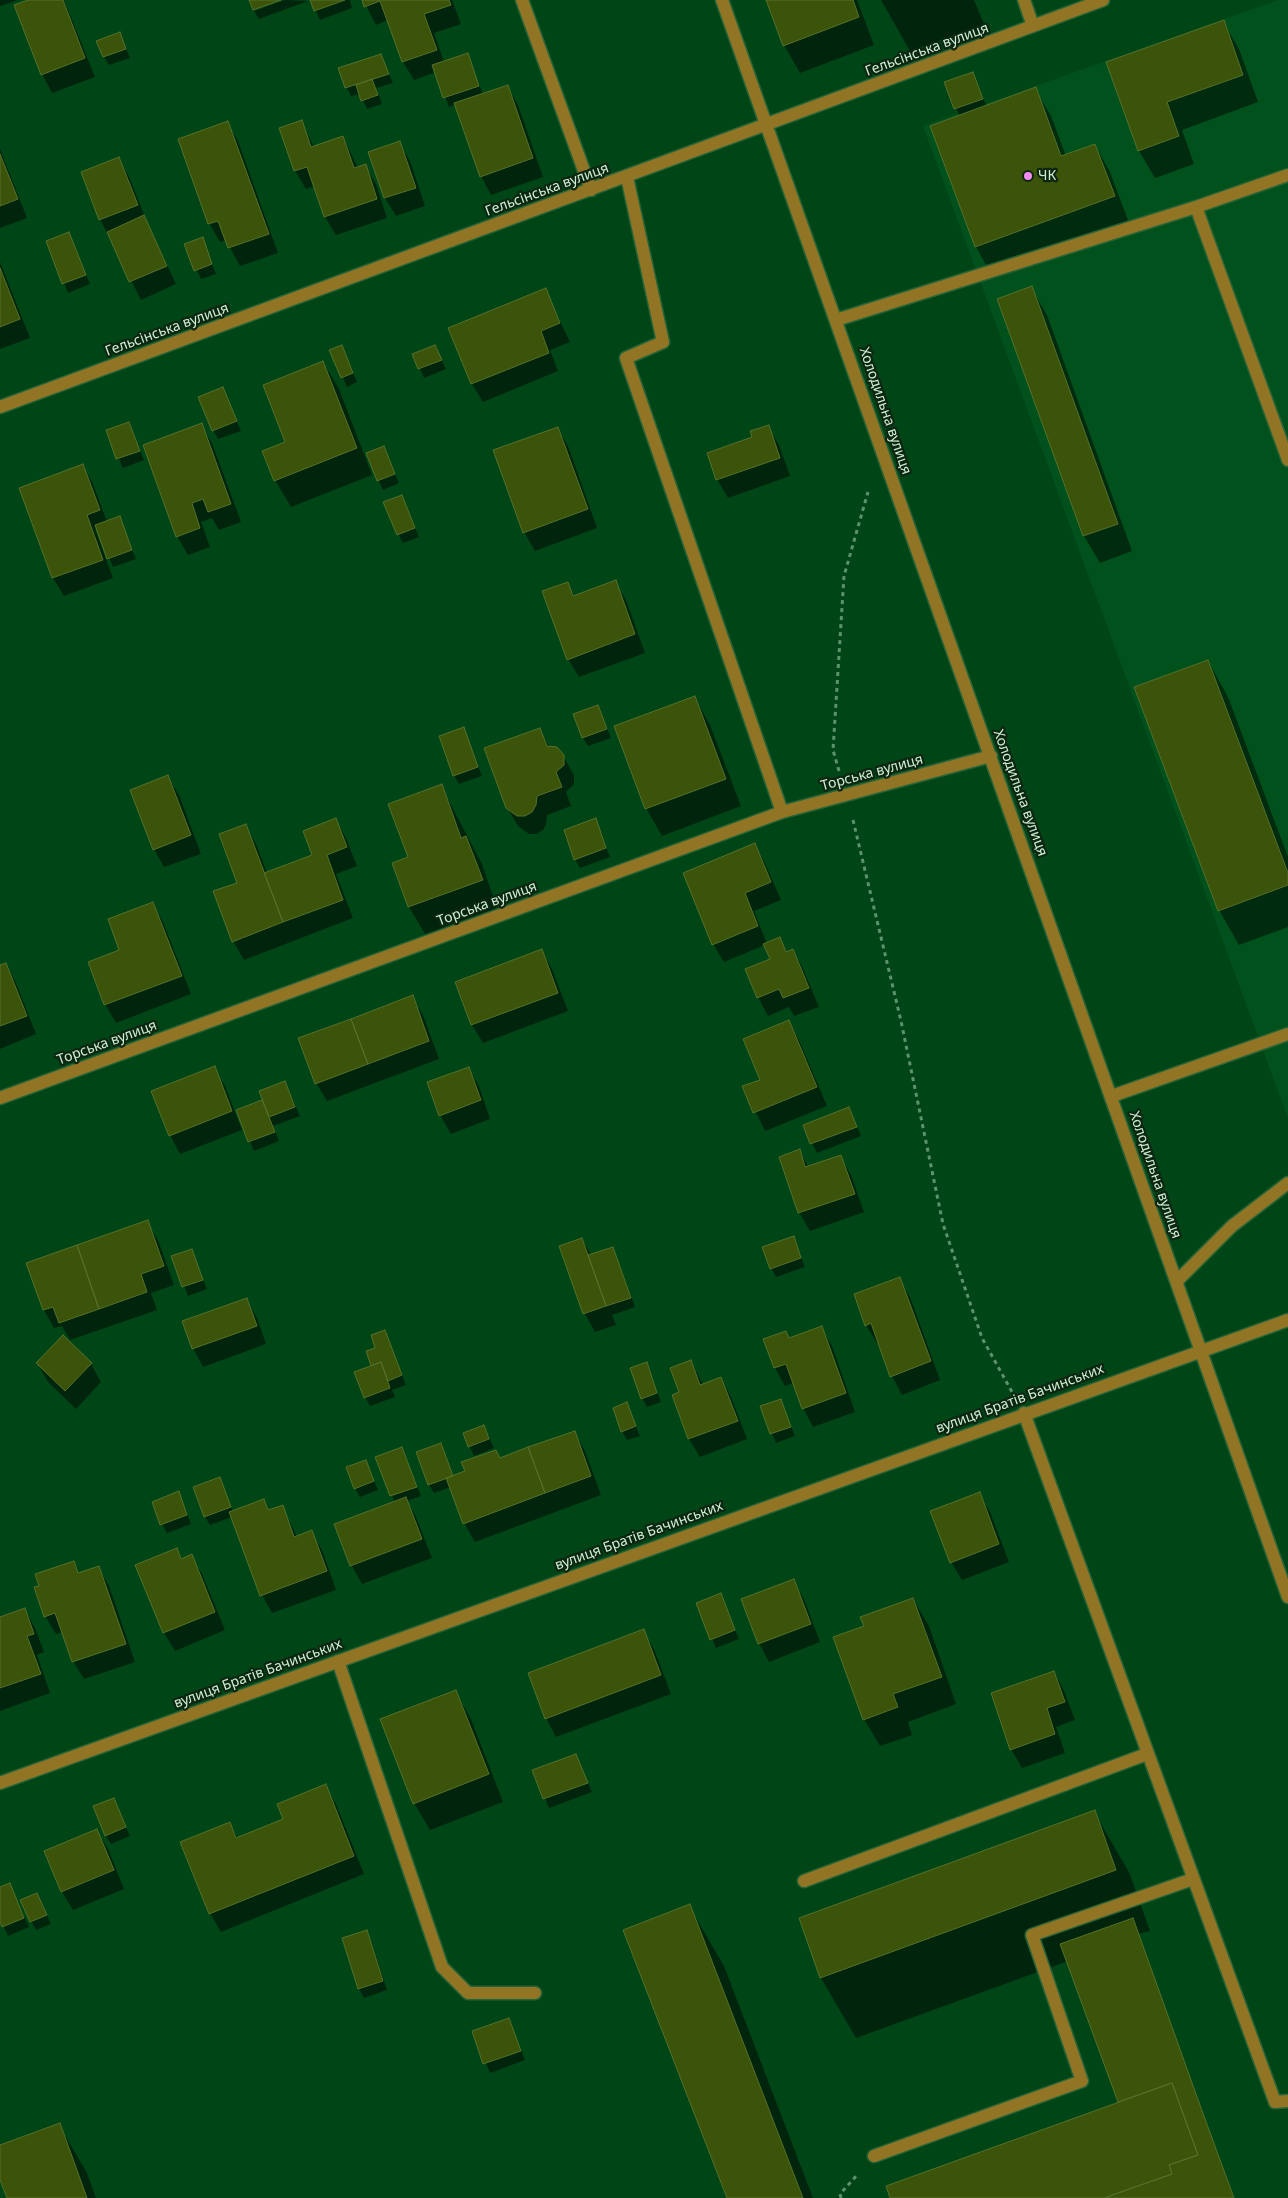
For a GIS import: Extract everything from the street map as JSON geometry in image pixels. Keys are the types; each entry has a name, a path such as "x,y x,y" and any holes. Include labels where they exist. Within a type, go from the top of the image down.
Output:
{"street":[{"path":"522,0 591,190"},
{"name":"Холодильна вулиця","path":"722,0 1288,1597"},
{"path":"1024,0 1033,26"},
{"name":"Гельсінська вулиця","path":"0,407 1103,0"},
{"path":"836,320 1196,207 1288,175"},
{"path":"627,176 663,342 626,358 782,812"},
{"path":"1196,207 1288,460"},
{"name":"Торська вулиця","path":"0,1098 782,812 991,756"},
{"path":"1112,1096 1288,1034"},
{"path":"1177,1281 1232,1226 1288,1183"},
{"name":"вулиця Братів Бачинських","path":"0,1782 1288,1320"},
{"path":"1024,1414 1275,2102 1288,2101"},
{"path":"338,1661 442,1967 468,1993 535,1993"},
{"path":"804,1881 1147,1754"},
{"path":"874,2156 1082,2081 1032,1935 1193,1879"}],"path":[{"path":"881,445 844,576 833,750 846,795 901,1022 944,1224 982,1338 1024,1414"}],"shaded area":[{"path":"1278,0 1288,0 1288,1118 923,126"}],"building":[{"path":"28,0 63,0 85,58 41,75 14,5"},
{"path":"249,0 281,0 253,10"},
{"path":"310,0 345,0 314,11"},
{"path":"362,0 449,0 451,5 424,14 437,50 402,62 380,1 364,7"},
{"path":"766,0 853,0 859,17 783,46"},
{"path":"1224,20 1243,75 1167,102 1179,136 1138,151 1106,62"},
{"path":"120,32 126,49 103,57 96,41"},
{"path":"468,53 479,86 443,98 432,65"},
{"path":"381,54 389,74 345,88 338,68"},
{"path":"973,72 983,99 954,109 944,82"},
{"path":"372,79 378,95 361,101 356,85"},
{"path":"508,85 533,158 480,177 454,103"},
{"name":"ЧК","path":"1036,87 1061,156 1095,144 1115,196 975,247 930,126"},
{"path":"302,120 311,147 343,136 354,168 366,164 377,199 324,217 307,167 294,171 279,128"},
{"path":"228,121 269,234 228,248 218,221 208,224 178,139"},
{"path":"400,141 416,188 384,198 368,152"},
{"path":"0,154 18,199 0,206"},
{"path":"119,157 138,205 99,220 81,172"},
{"path":"144,215 167,266 129,282 107,232"},
{"path":"69,232 86,275 62,284 46,241"},
{"path":"203,237 212,264 194,271 184,244"},
{"path":"0,268 20,319 0,327"},
{"path":"1032,286 1118,524 1083,536 997,299"},
{"path":"546,288 560,323 541,331 549,353 471,384 448,328"},
{"path":"342,345 353,373 341,378 329,350"},
{"path":"435,345 442,360 418,369 412,354"},
{"path":"323,361 357,448 274,481 262,451 285,442 263,385"},
{"path":"223,387 237,421 212,431 198,397"},
{"path":"129,422 140,451 116,459 106,430"},
{"path":"202,423 231,504 208,512 203,499 192,503 200,528 176,537 143,445"},
{"path":"769,425 780,458 716,480 707,453 752,437 750,431"},
{"path":"558,427 588,509 523,533 493,450"},
{"path":"384,446 395,474 377,481 366,453"},
{"path":"83,464 100,510 87,515 103,560 52,578 19,488"},
{"path":"402,495 415,528 397,535 383,502"},
{"path":"120,516 132,550 107,559 95,525"},
{"path":"616,580 635,634 567,660 542,591 568,582 573,596"},
{"path":"1208,660 1288,873 1288,885 1218,911 1134,687"},
{"path":"695,696 726,779 645,809 614,726"},
{"path":"598,705 607,729 582,738 573,714"},
{"path":"464,727 478,767 453,776 439,736"},
{"path":"540,728 547,746 557,747 564,755 564,765 556,772 562,787 537,796 536,805 532,812 525,816 517,816 506,808 484,748"},
{"path":"168,775 191,835 153,850 130,790"},
{"path":"442,784 461,838 466,836 483,880 408,907 392,863 408,857 388,804"},
{"path":"336,818 347,847 327,855 343,900 283,922 264,873 312,855 303,831"},
{"path":"596,818 606,848 574,860 564,830"},
{"path":"246,824 283,922 232,942 213,891 237,883 219,834"},
{"path":"755,843 771,882 745,893 758,926 712,945 683,873"},
{"path":"153,902 182,976 104,1005 88,962 119,950 108,919"},
{"path":"780,937 786,952 793,949 809,988 783,998 779,989 757,998 745,969 770,959 763,944"},
{"path":"542,949 558,993 471,1025 455,982"},
{"path":"6,963 27,1016 0,1026 0,965"},
{"path":"413,995 429,1041 368,1064 351,1019"},
{"path":"351,1019 368,1064 315,1084 298,1038"},
{"path":"789,1020 817,1087 753,1113 742,1086 760,1080 743,1039"},
{"path":"215,1066 232,1111 169,1136 151,1091"},
{"path":"469,1067 481,1100 439,1116 427,1082"},
{"path":"285,1081 295,1107 269,1117 259,1091"},
{"path":"262,1100 275,1132 248,1142 236,1110"},
{"path":"849,1107 857,1127 810,1144 803,1125"},
{"path":"800,1149 805,1167 841,1155 855,1194 798,1213 779,1157"},
{"path":"148,1220 164,1266 141,1274 147,1292 99,1309 77,1245"},
{"path":"794,1236 801,1258 770,1269 762,1247"},
{"path":"582,1238 606,1306 583,1314 559,1246"},
{"path":"77,1245 99,1309 59,1323 53,1307 43,1310 26,1263"},
{"path":"613,1247 631,1298 606,1306 588,1255"},
{"path":"192,1249 203,1280 182,1287 171,1256"},
{"path":"900,1277 931,1361 890,1377 871,1323 865,1326 854,1294"},
{"path":"247,1298 257,1326 192,1349 182,1321"},
{"path":"822,1326 846,1393 802,1409 786,1364 774,1368 763,1339 786,1331 789,1338"},
{"path":"385,1330 402,1375 388,1381 381,1362 371,1366 366,1351 375,1348 371,1335"},
{"path":"63,1335 92,1363 65,1391 36,1363"},
{"path":"691,1360 700,1385 721,1377 738,1421 688,1439 672,1395 679,1392 670,1368"},
{"path":"381,1362 390,1388 364,1398 354,1372"},
{"path":"647,1362 657,1393 641,1399 630,1368"},
{"path":"781,1399 791,1427 770,1434 760,1406"},
{"path":"627,1402 636,1426 621,1432 613,1408"},
{"path":"484,1425 489,1439 468,1447 463,1433"},
{"path":"575,1431 591,1476 545,1493 528,1447"},
{"path":"441,1443 453,1476 428,1485 416,1452"},
{"path":"402,1447 417,1487 390,1496 375,1457"},
{"path":"528,1447 545,1493 463,1524 446,1478 465,1471 461,1462 496,1450 500,1458"},
{"path":"366,1460 374,1481 354,1489 346,1467"},
{"path":"220,1477 231,1507 204,1517 193,1487"},
{"path":"179,1491 187,1515 160,1525 152,1502"},
{"path":"980,1492 999,1544 950,1563 930,1511"},
{"path":"406,1497 422,1539 350,1566 334,1524"},
{"path":"264,1499 268,1510 283,1505 294,1537 312,1530 327,1571 260,1596 229,1512"},
{"path":"177,1548 181,1559 192,1554 215,1612 163,1633 135,1565"},
{"path":"74,1561 78,1573 99,1566 126,1644 72,1662 55,1613 44,1617 34,1587 39,1586 35,1574"},
{"path":"794,1579 811,1624 758,1644 741,1599"},
{"path":"721,1593 735,1630 710,1640 696,1603"},
{"path":"913,1598 942,1677 893,1694 898,1707 863,1720 833,1637 864,1626 860,1617"},
{"path":"25,1608 34,1634 27,1636 41,1674 0,1688 0,1617"},
{"path":"644,1629 661,1675 545,1719 528,1673"},
{"path":"1054,1671 1065,1702 1047,1708 1055,1734 1010,1750 991,1693"},
{"path":"456,1690 489,1774 413,1804 380,1719"},
{"path":"576,1754 588,1783 543,1799 532,1770"},
{"path":"326,1784 354,1856 209,1914 180,1842 230,1822 236,1838 283,1819 277,1804"},
{"path":"114,1798 126,1827 105,1836 93,1806"},
{"path":"1095,1810 1116,1870 820,1978 799,1918"},
{"path":"97,1829 114,1870 61,1892 44,1851"},
{"path":"10,1883 24,1918 2,1927 0,1922 0,1887"},
{"path":"37,1893 47,1915 30,1922 20,1900"},
{"path":"690,1904 803,2198 727,2198 623,1930"},
{"path":"1133,1918 1234,2198 1104,2198 1172,2174 1169,2165 1198,2155 1172,2083 1118,2102 1060,1944"},
{"path":"367,1930 383,1981 358,1989 342,1938"},
{"path":"509,2018 521,2051 483,2064 472,2031"},
{"path":"1172,2083 1198,2155 1169,2165 1172,2174 1104,2198 890,2198 886,2186"},
{"path":"60,2123 87,2198 7,2198 0,2180 0,2145"}],"place":[{"name":"ЧК","path":"1028,176"}]}
